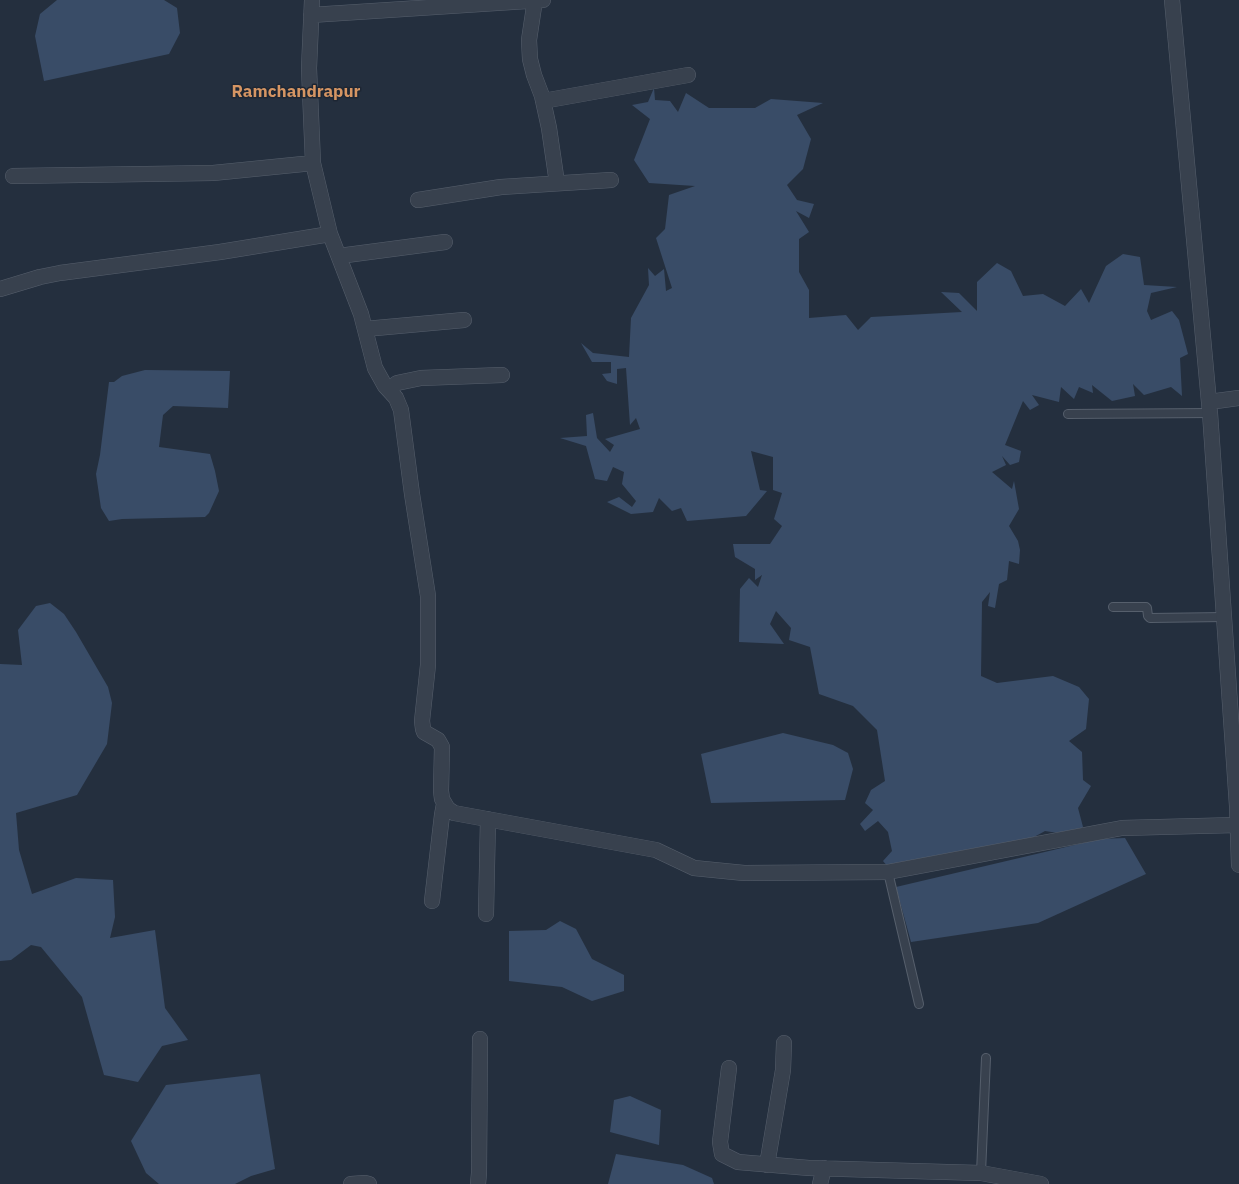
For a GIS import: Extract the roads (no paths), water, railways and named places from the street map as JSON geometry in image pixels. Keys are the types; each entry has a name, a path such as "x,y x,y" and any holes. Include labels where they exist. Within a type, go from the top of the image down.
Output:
{"street":[{"path":"312,0 308,68 313,163 330,234 366,329 375,368 382,381 396,398 401,410 428,596 428,665 422,729 424,732 438,740 442,747 441,791 444,804 432,901"},
{"path":"535,0 529,40 530,59 543,101 549,128 557,183"},
{"path":"311,15 543,0"},
{"path":"1172,0 1210,407 1238,806 1239,865"},
{"path":"543,101 688,75"},
{"path":"13,176 213,173 313,163"},
{"path":"418,200 500,187 611,180"},
{"path":"0,289 40,277 60,273 220,252 330,234"},
{"path":"339,256 445,242"},
{"path":"366,329 464,320"},
{"path":"389,390 397,383 421,378 502,375"},
{"path":"1210,407 1239,398"},
{"path":"444,804 454,813 656,850 694,868 744,873 888,872 1122,828 1238,825"},
{"path":"486,914 488,819"},
{"path":"478,1184 480,1039"},
{"path":"767,1165 783,1070 784,1043"},
{"path":"729,1068 720,1142 722,1154 738,1162 824,1168 889,1177 981,1173 1041,1184"},
{"path":"820,1184 824,1168"},
{"path":"351,1184 369,1184"}],"lane":[{"path":"1068,414 1210,407"},
{"path":"1113,607 1146,606 1148,616 1150,618 1224,617"},
{"path":"888,872 919,1004"},
{"path":"981,1173 986,1058"}],"water":[{"path":"57,0 164,0 177,8 180,33 169,54 44,81 35,36 40,14"},
{"path":"654,88 655,100 670,101 678,112 686,93 709,108 755,108 771,99 823,103 797,115 811,139 803,169 787,185 797,200 814,204 809,218 796,211 809,232 799,239 799,272 809,290 809,318 846,315 858,330 871,317 962,312 941,292 959,293 977,311 977,282 997,263 1011,271 1023,296 1043,294 1065,306 1081,289 1089,303 1106,266 1123,254 1140,257 1144,285 1177,287 1151,293 1147,311 1151,320 1172,311 1179,320 1188,354 1180,358 1182,396 1171,387 1144,395 1133,384 1135,396 1112,401 1092,385 1093,393 1079,387 1074,399 1061,387 1059,402 1032,395 1039,405 1030,410 1023,401 1005,445 1021,451 1019,462 1010,465 1002,456 1006,465 992,472 1012,489 1014,481 1019,509 1009,526 1018,541 1020,550 1019,564 1009,561 1007,580 999,584 995,608 988,606 990,592 982,602 981,676 997,683 1053,676 1079,687 1089,699 1086,729 1069,741 1082,752 1083,780 1091,786 1078,808 1083,827 1071,835 1045,831 1014,848 889,868 883,861 892,851 888,832 878,821 865,831 860,824 873,810 865,803 871,790 885,781 877,730 853,706 819,694 810,647 789,640 791,628 776,611 770,624 784,644 739,642 740,589 749,578 758,587 762,575 755,580 755,569 735,557 733,544 770,544 782,526 774,519 782,493 773,490 773,457 751,451 760,490 767,491 746,516 687,521 681,508 672,511 659,498 653,512 631,514 607,502 619,497 632,507 636,501 622,484 624,472 613,467 607,481 595,479 586,446 560,438 587,436 586,415 593,413 597,438 610,452 614,445 605,439 640,429 636,418 630,425 626,368 617,369 617,384 607,381 602,374 611,373 611,362 592,362 581,343 593,353 629,357 631,318 649,285 648,268 655,276 664,269 666,291 672,288 656,238 665,229 669,195 695,186 649,183 634,160 650,119 632,105 648,102"},
{"path":"145,370 230,371 228,408 173,406 163,415 159,447 210,454 219,491 209,513 205,517 122,519 109,521 101,508 96,474 100,455 109,382 114,382 122,376"},
{"path":"50,603 64,614 108,687 112,703 107,744 77,795 16,813 19,850 32,894 76,878 113,880 115,917 110,938 155,930 165,1008 188,1040 162,1046 138,1082 104,1075 82,997 41,947 31,945 11,960 0,961 0,664 22,665 18,630 36,606"},
{"path":"783,733 833,745 848,753 853,769 845,800 711,803 701,754"},
{"path":"1125,838 1146,874 1038,923 911,942 896,887 1100,839"},
{"path":"560,921 576,929 592,959 624,975 624,991 592,1001 562,987 509,981 509,931 546,930"},
{"path":"260,1074 275,1169 251,1176 235,1184 159,1184 146,1173 131,1141 166,1085"},
{"path":"630,1096 661,1110 659,1145 610,1132 614,1100"},
{"path":"616,1154 683,1165 712,1178 714,1184 608,1184"}],"district":[{"name":"Ramchandrapur","path":"296,92"}]}
